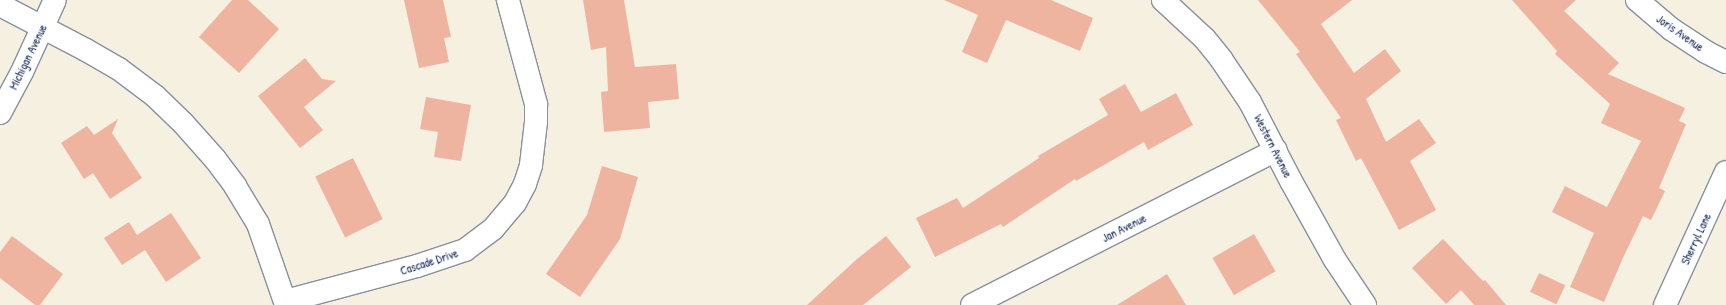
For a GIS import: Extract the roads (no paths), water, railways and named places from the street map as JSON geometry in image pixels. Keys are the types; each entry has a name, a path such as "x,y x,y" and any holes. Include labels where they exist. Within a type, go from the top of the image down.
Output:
{"street":[{"name":"Michigan Avenue","path":"0,113 43,27 54,0"},
{"name":"Cascade Drive","path":"286,303 417,266 465,250 493,229 515,202 525,184 531,165 536,122 536,104 508,0"},
{"name":"Western Avenue","path":"1163,0 1205,39 1221,59 1250,102 1335,260 1365,305"},
{"name":"Joris Avenue","path":"1637,0 1671,29 1706,52 1726,62"},
{"path":"0,5 119,69 156,96 183,122 215,159 235,186 258,224 286,303"},
{"name":"Jan Avenue","path":"972,305 1276,150"},
{"name":"Sherryl Lane","path":"1665,305 1726,172"}]}
